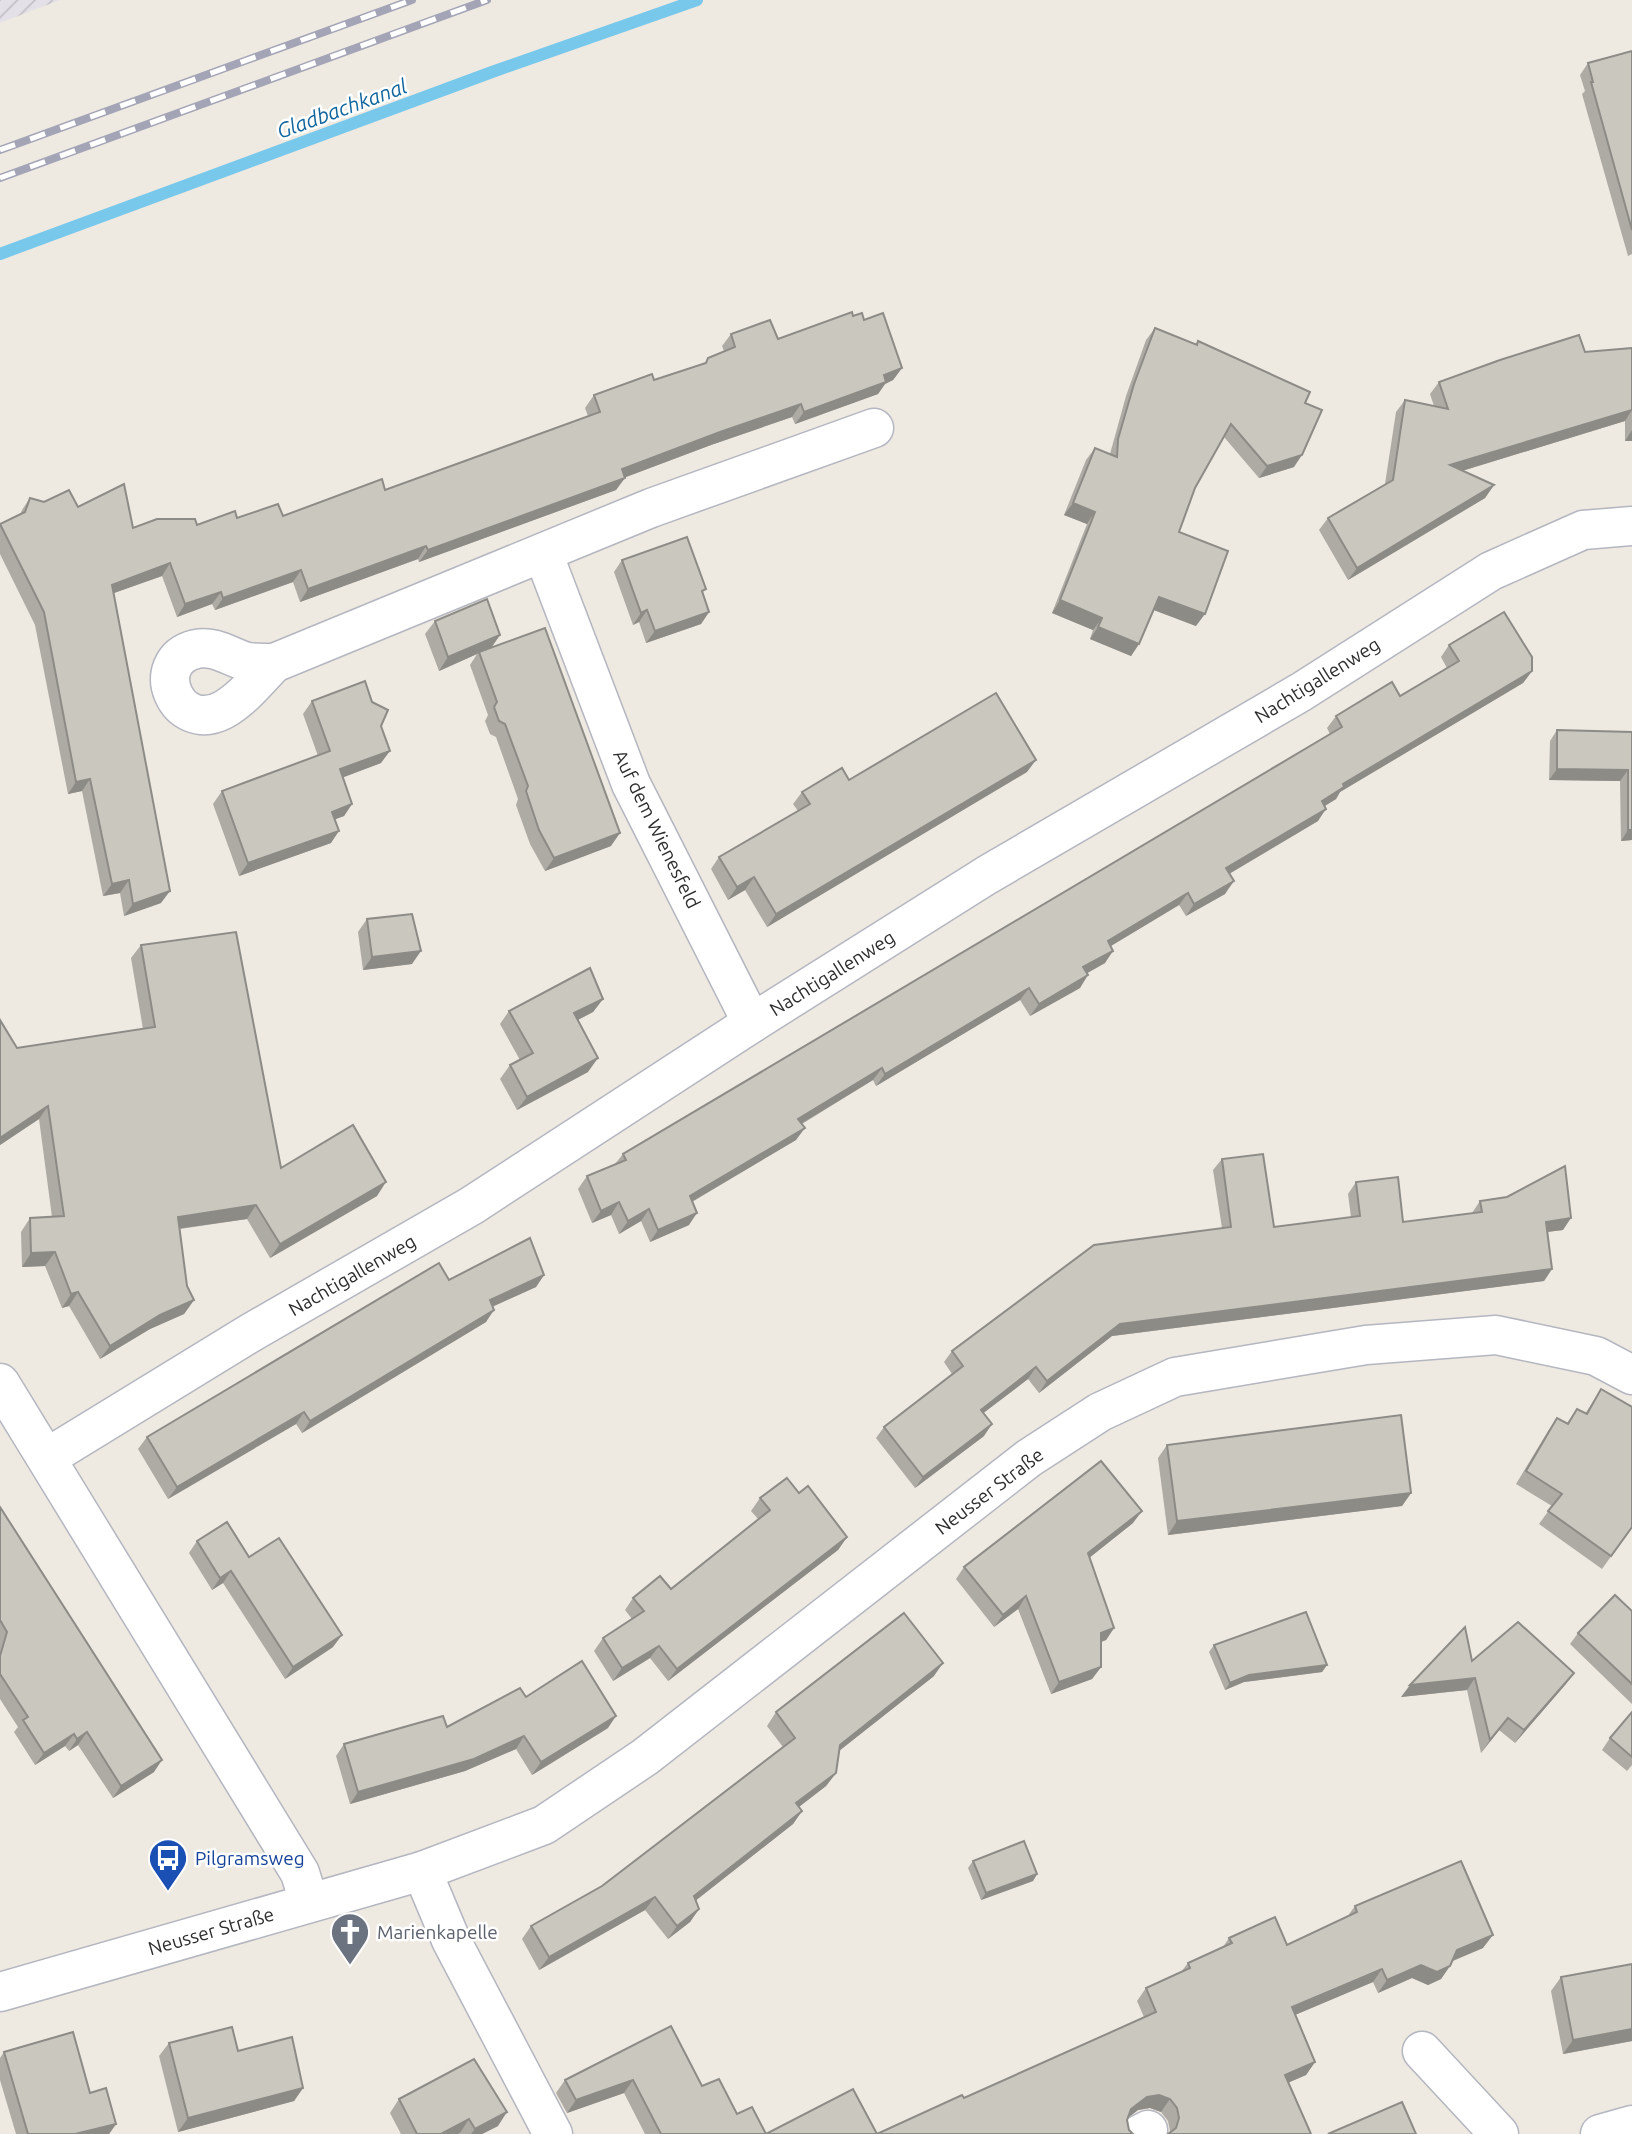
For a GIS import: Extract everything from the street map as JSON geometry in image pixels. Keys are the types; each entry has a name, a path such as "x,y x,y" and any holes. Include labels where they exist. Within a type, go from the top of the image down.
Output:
{"street":[{"path":"274,663 651,508 874,428"},
{"name":"Nachtigallenweg","path":"48,1457 253,1332 471,1206 752,1023 987,875 1301,692 1491,571 1583,530 1632,526"},
{"name":"Auf dem Wienesfeld","path":"543,553 631,785 752,1023"},
{"name":"Neusser Straße","path":"0,1992 422,1871 544,1825 645,1757 1029,1458 1100,1412 1175,1377 1366,1345 1496,1335 1596,1356 1632,1375"},
{"path":"0,1383 48,1457 300,1873 309,1902"},
{"path":"422,1871 451,1940 553,2134"},
{"path":"1422,2051 1499,2134"},
{"path":"1600,2134 1632,2125"}],"shaded area":[{"path":"0,0 60,0 0,23"}],"building":[{"path":"1632,51 1632,230 1588,63"},
{"path":"852,312 853,316 862,313 864,320 883,313 902,368 884,375 886,382 804,412 801,404 720,432 622,469 625,478 428,550 426,546 308,589 301,570 223,598 221,592 185,604 170,563 112,585 170,891 133,904 129,880 112,884 90,779 76,782 44,612 0,524 25,512 30,498 44,502 69,490 78,507 124,484 133,528 157,519 195,519 197,525 235,511 237,518 278,504 283,516 382,479 385,490 600,412 594,395 652,374 654,380 706,363 708,358 735,347 731,334 770,320 778,339"},
{"path":"1155,328 1197,345 1198,341 1310,392 1305,403 1322,410 1302,455 1267,466 1231,424 1195,488 1179,532 1228,551 1205,614 1159,597 1139,644 1098,627 1102,618 1060,600 1095,512 1073,503 1095,448 1117,457 1118,439 1134,384"},
{"path":"1579,335 1585,352 1632,348 1632,410 1450,465 1494,485 1357,568 1328,518 1393,480 1405,400 1448,409 1439,382"},
{"path":"687,537 706,589 702,591 709,612 655,631 647,610 641,613 622,560"},
{"path":"487,599 500,635 448,657 435,621"},
{"path":"1504,612 1532,657 1532,671 1343,784 1344,787 1322,801 1326,809 1226,868 1234,881 1194,904 1188,893 1108,941 1113,951 1083,967 1088,975 1039,1004 1029,988 885,1074 882,1068 798,1119 805,1128 690,1196 697,1213 658,1230 649,1209 628,1221 619,1202 601,1211 587,1176 626,1160 623,1154 1342,727 1336,716 1392,682 1400,696 1459,661 1449,645"},
{"path":"545,628 620,833 554,858 539,830 526,791 528,786 505,724 499,721 494,707 497,702 479,652"},
{"path":"365,681 372,702 388,710 381,726 390,751 340,769 352,804 332,812 339,831 248,863 222,791 330,751 312,701"},
{"path":"996,693 1036,760 776,914 754,877 737,887 719,857 810,804 802,792 842,768 849,780"},
{"path":"1557,730 1632,732 1632,830 1628,830 1628,770 1557,769"},
{"path":"412,914 421,951 372,957 367,919"},
{"path":"236,932 281,1168 353,1125 386,1182 280,1244 256,1205 178,1217 187,1286 194,1300 160,1315 110,1346 78,1292 71,1294 55,1252 31,1253 30,1218 64,1216 48,1106 0,1138 0,1020 17,1048 155,1027 141,945"},
{"path":"590,968 603,999 574,1013 598,1058 527,1097 510,1065 533,1053 509,1011"},
{"path":"1263,1154 1274,1227 1360,1216 1356,1182 1398,1177 1403,1222 1482,1212 1480,1201 1507,1197 1565,1166 1571,1218 1546,1222 1552,1269 1120,1324 1047,1381 1036,1367 981,1410 992,1424 923,1477 884,1427 963,1366 952,1351 1094,1245 1231,1227 1222,1159"},
{"path":"530,1238 544,1275 490,1300 494,1310 310,1421 304,1412 177,1487 147,1437 439,1263 449,1280"},
{"path":"1601,1389 1632,1407 1632,1527 1611,1556 1548,1511 1562,1494 1526,1471 1557,1418 1568,1424 1577,1409 1587,1414"},
{"path":"1401,1415 1411,1493 1177,1521 1167,1445"},
{"path":"1101,1461 1142,1511 1088,1553 1114,1628 1101,1633 1101,1667 1059,1682 1026,1596 1003,1615 964,1567"},
{"path":"787,1478 799,1493 808,1486 847,1537 677,1669 659,1646 622,1668 603,1638 644,1611 633,1598 660,1576 671,1589 770,1510 760,1498"},
{"path":"0,1507 162,1760 121,1786 87,1732 77,1739 74,1734 44,1753 23,1720 28,1717 0,1674 0,1656 7,1632 0,1620"},
{"path":"227,1522 249,1557 279,1538 342,1635 293,1667 231,1571 220,1578 197,1541"},
{"path":"1615,1595 1632,1611 1632,1684 1578,1633"},
{"path":"1306,1612 1327,1665 1249,1675 1230,1683 1214,1645"},
{"path":"904,1613 943,1663 840,1745 836,1773 796,1803 802,1811 694,1896 699,1909 677,1926 655,1897 549,1957 531,1926 602,1886 795,1738 776,1712"},
{"path":"1518,1622 1574,1673 1524,1730 1508,1718 1490,1740 1475,1678 1410,1685 1465,1627 1472,1661"},
{"path":"582,1661 616,1716 541,1762 524,1736 474,1759 358,1792 344,1744 443,1716 447,1727 520,1688 526,1697"},
{"path":"1632,1712 1632,1757 1610,1738"},
{"path":"1024,1841 1037,1874 986,1893 973,1861"},
{"path":"1461,1861 1493,1935 1457,1950 1450,1966 1437,1972 1421,1965 1387,1980 1382,1969 1292,2007 1315,2062 1285,2075 1311,2134 1168,2134 1176,2128 1179,2118 1177,2108 1170,2099 1159,2095 1147,2097 1131,2109 1127,2120 1129,2130 1133,2134 877,2134 1156,2012 1146,1988 1190,1968 1188,1963 1232,1943 1229,1938 1275,1917 1287,1945 1357,1912 1355,1906"},
{"path":"1632,1964 1632,2029 1573,2040 1561,1977"},
{"path":"671,2026 702,2086 719,2079 737,2114 752,2107 766,2134 661,2134 633,2080 576,2100 565,2080"},
{"path":"232,2027 238,2051 292,2037 303,2088 188,2118 169,2043"},
{"path":"73,2032 90,2093 106,2088 116,2124 75,2134 28,2134 4,2052"},
{"path":"474,2059 507,2112 475,2129 469,2119 441,2134 417,2134 399,2099"},
{"path":"853,2089 877,2134 766,2134"},
{"path":"1402,2102 1416,2134 1328,2134"}],"waterway":[{"name":"Gladbachkanal","path":"0,254 492,72 697,0"}],"railway":[{"path":"0,150 412,0"},
{"path":"0,178 487,0"}],"place":[{"name":"Pilgramsweg","path":"168,1892"},
{"name":"Marienkapelle","path":"350,1966"}]}
